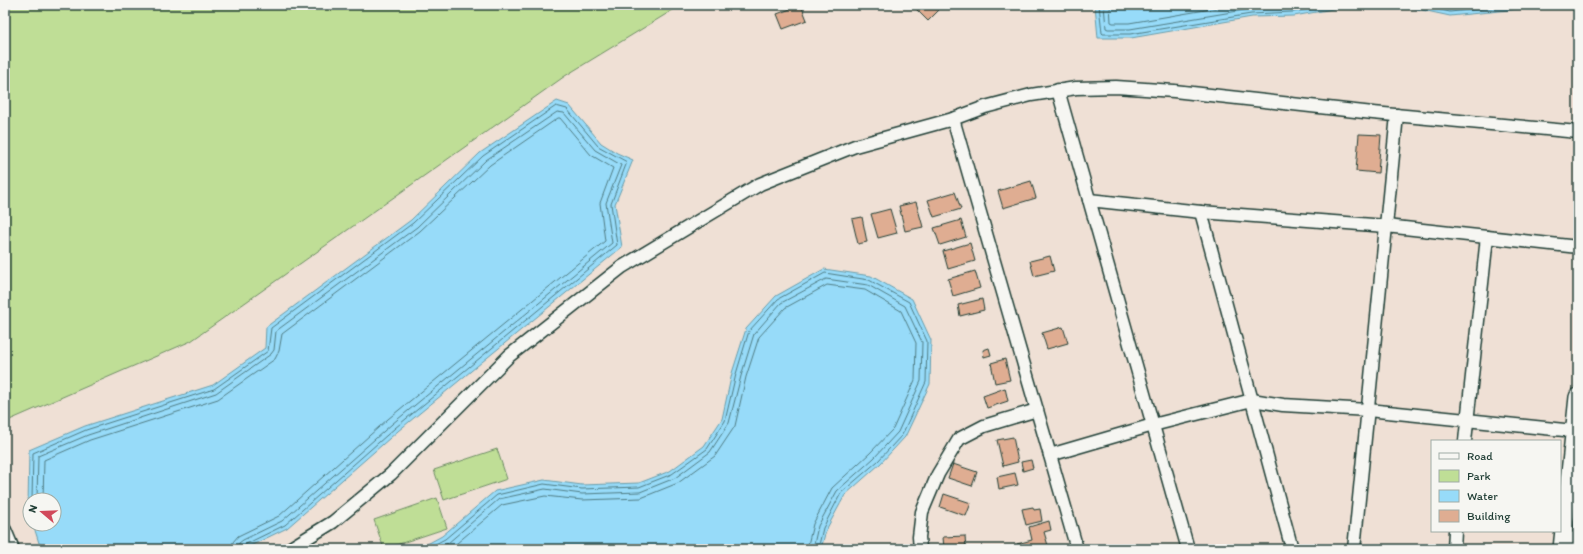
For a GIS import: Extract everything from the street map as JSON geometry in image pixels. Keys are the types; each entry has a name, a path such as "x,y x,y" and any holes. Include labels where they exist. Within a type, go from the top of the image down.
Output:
{"main road":[{"path":"1562,549 1576,431 1578,397"},
{"path":"1577,549 1578,539"}],"street":[{"path":"289,549 333,522 391,474 509,356 622,267 760,184 855,146 953,119 1031,95 1058,90 1116,87 1174,91 1397,115 1578,132"},
{"path":"1058,90 1188,549"},
{"path":"1354,549 1397,115"},
{"path":"953,119 1077,549"},
{"path":"1089,200 1201,212 1386,226 1578,247"},
{"path":"1201,212 1292,549"},
{"path":"1465,440 1487,238"},
{"path":"1050,455 1153,425 1252,400 1283,405 1368,410 1576,431"},
{"path":"920,549 919,537 922,512 938,474 959,439 984,426 1037,410"},
{"path":"5,530 13,549"},
{"path":"1454,549 1456,532"}],"green space":[{"path":"5,5 681,5 565,76 191,341 5,422"},
{"path":"497,449 507,479 444,500 434,470"},
{"path":"437,498 447,528 384,549 374,520"}],"water":[{"path":"1095,5 1355,5 1294,16 1252,17 1131,38 1098,38"},
{"path":"1399,5 1578,5 1578,9 1549,6 1450,16"},
{"path":"557,101 569,105 601,143 617,153 633,160 615,204 622,247 398,431 287,528 244,549 46,549 39,543 36,532 62,532 62,492 28,492 29,450 85,426 213,385 265,348 266,327 411,220 480,153"},
{"path":"824,269 871,276 912,299 931,340 930,384 905,437 880,464 845,495 826,530 821,549 418,549 442,536 495,491 544,480 582,485 639,483 670,471 704,446 722,419 732,373 746,329 776,296"}],"building":[{"path":"801,5 807,20 783,29 777,14"},
{"path":"912,5 932,5 938,11 928,21"},
{"path":"1359,134 1381,135 1378,173 1356,171"},
{"path":"1031,181 1036,198 1003,208 998,191"},
{"path":"955,192 961,209 934,217 928,200"},
{"path":"916,202 923,227 905,231 899,206"},
{"path":"890,209 897,233 878,238 871,214"},
{"path":"862,217 867,242 858,244 852,219"},
{"path":"961,220 966,237 940,245 934,228"},
{"path":"970,243 975,261 948,269 943,251"},
{"path":"1050,256 1054,271 1034,276 1030,261"},
{"path":"975,271 980,288 953,296 948,279"},
{"path":"982,299 984,310 960,316 958,305"},
{"path":"1063,327 1068,343 1047,349 1042,333"},
{"path":"989,348 991,355 984,357 983,350"},
{"path":"1005,359 1010,380 995,383 991,363"},
{"path":"1005,388 1008,401 987,408 983,396"},
{"path":"1013,437 1018,462 1003,466 997,440"},
{"path":"1031,460 1033,468 1023,471 1021,462"},
{"path":"953,464 977,472 972,486 948,478"},
{"path":"1015,473 1018,485 999,489 997,477"},
{"path":"944,494 971,503 966,516 940,507"},
{"path":"1033,507 1034,510 1040,509 1042,521 1026,525 1022,509"},
{"path":"1049,521 1051,530 1044,532 1049,549 1019,549 1017,544 1032,540 1029,527"},
{"path":"965,536 966,549 944,549 943,537"}]}
